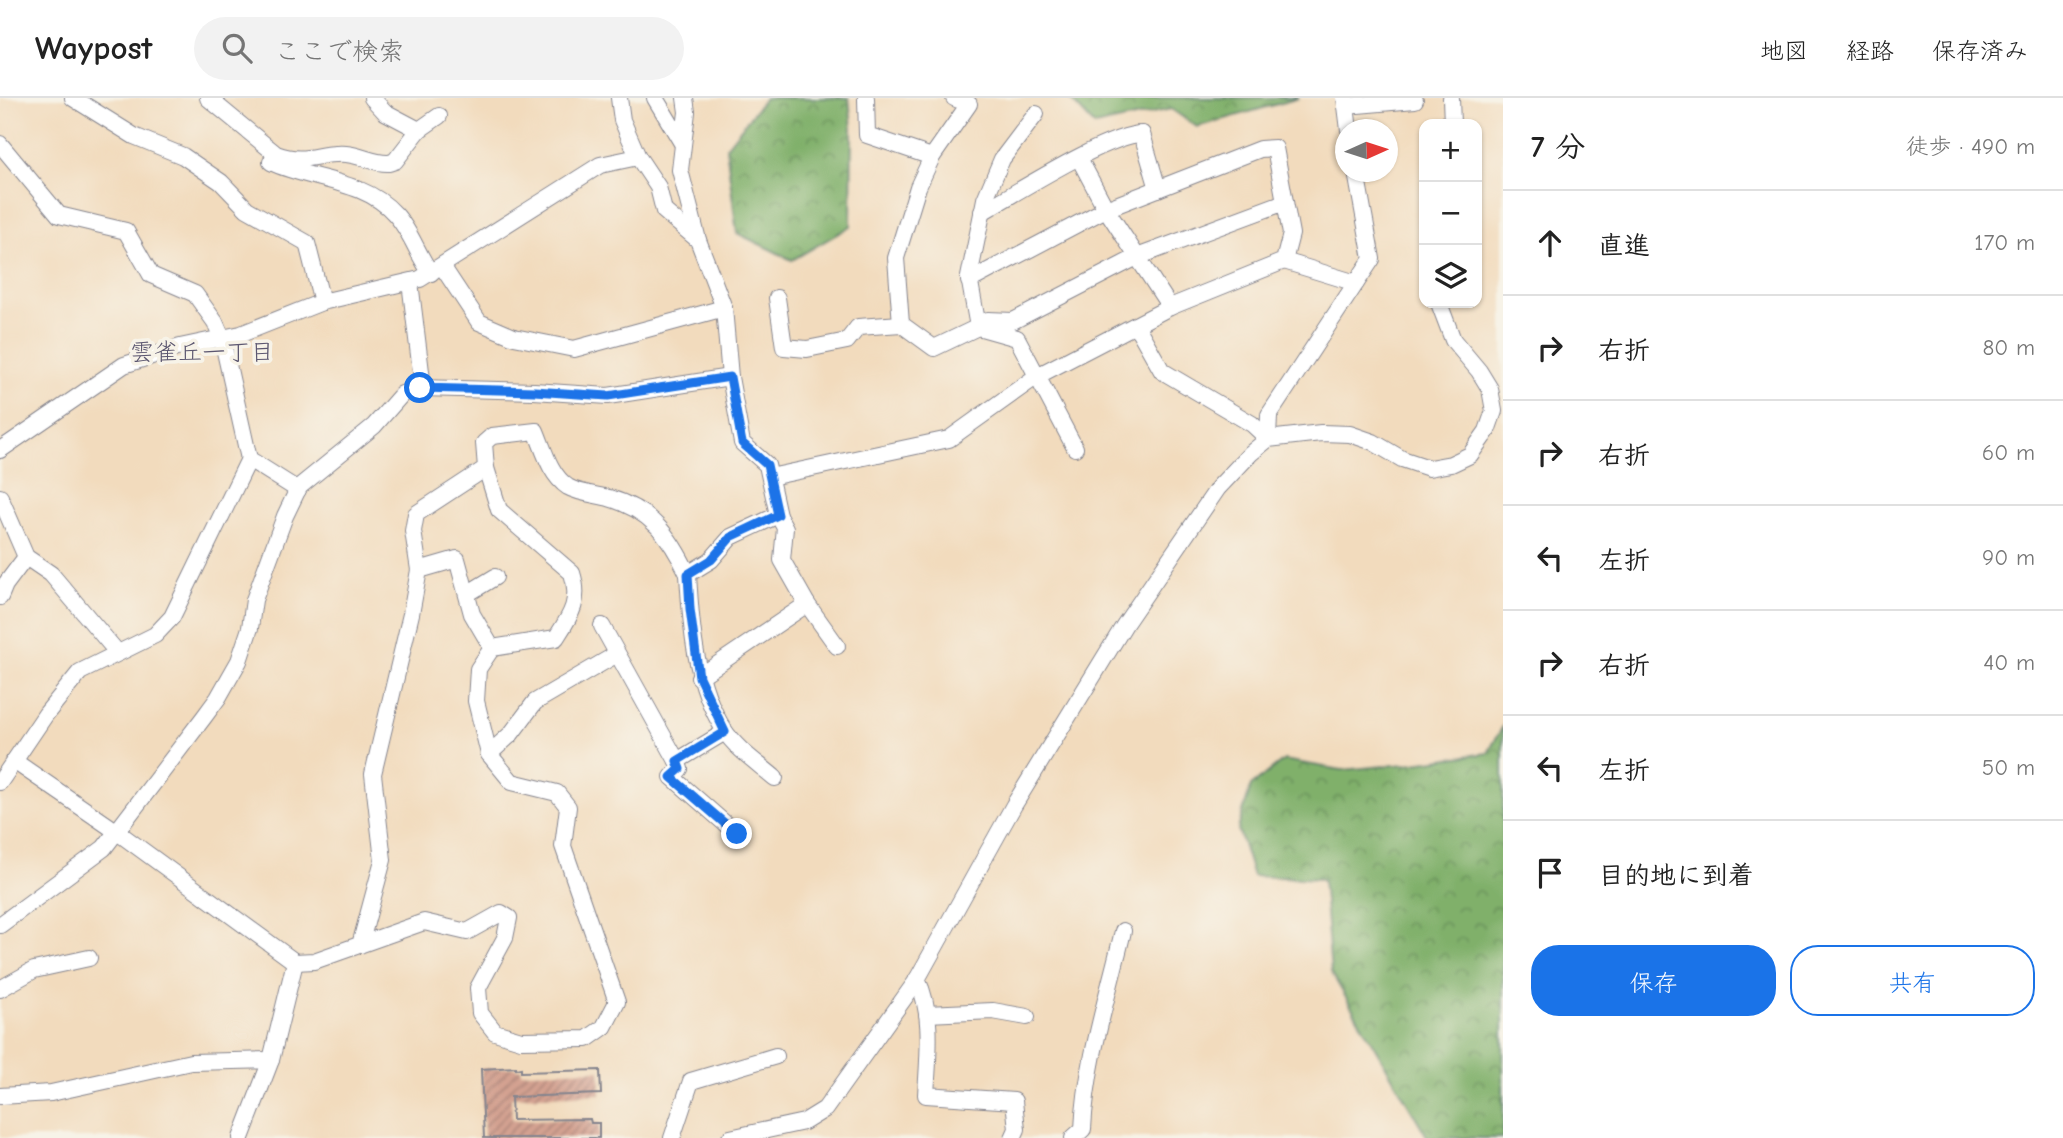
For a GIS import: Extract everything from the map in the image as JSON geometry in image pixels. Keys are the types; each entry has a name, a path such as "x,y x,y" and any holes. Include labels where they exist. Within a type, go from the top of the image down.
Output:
{"street":[{"path":"73,98 134,136 183,156 220,182 247,209 307,243 322,302"},
{"path":"208,98 276,153 289,158 309,159 324,154 345,154 389,163 396,161 419,130 439,116"},
{"path":"372,98 385,112 419,130"},
{"path":"619,98 622,120 638,157 658,187 664,211 698,240"},
{"path":"655,98 682,144"},
{"path":"685,98 687,112 680,170 698,240 724,308 730,377 742,443 767,465 778,515 785,528 782,560 807,604 837,646"},
{"path":"866,98 867,135 933,157"},
{"path":"901,324 896,258 918,187 933,157 969,104 954,98"},
{"path":"1451,98 1452,119"},
{"path":"1345,102 1415,100"},
{"path":"978,327 969,281 985,200 1002,159 1036,114"},
{"path":"982,212 1079,158 1129,134 1142,134 1158,189"},
{"path":"253,135 262,154 272,163 364,192 382,202 395,213 436,270 479,322 514,337 574,349 724,308"},
{"path":"0,144 59,215 125,231 151,275 195,294 215,322 222,338 249,459 172,617 155,635 80,672 46,714 0,782"},
{"path":"969,281 1106,209 1260,149 1275,148 1291,234 1284,261"},
{"path":"0,450 124,365 180,347 241,334 322,302 410,282 436,270 600,165 638,157"},
{"path":"1079,158 1106,209 1170,307"},
{"path":"1268,439 1269,415 1372,259 1358,182"},
{"path":"777,298 784,346 807,349 847,341 858,327 901,324 934,348 988,320 1013,321 1137,257 1285,202"},
{"path":"770,477 949,439 1037,376 1170,307 1284,261 1356,283"},
{"path":"410,282 423,388"},
{"path":"730,1138 803,1122 825,1110 917,979 1014,805 1125,624 1219,488 1268,439 1321,433 1350,435 1373,442 1402,459 1429,468 1451,464 1469,455 1488,431 1494,411 1490,389 1453,340 1440,308"},
{"path":"1136,325 1162,371 1252,424 1268,439"},
{"path":"978,327 1017,338 1075,448"},
{"path":"0,925 104,848 218,698 239,661 250,628 254,600 298,490 374,426 402,394 423,388 608,396 730,377"},
{"path":"14,761 116,831 295,961 314,961 424,922 467,932 501,913 509,918 505,939 478,988 480,1013 495,1032 521,1040 587,1039 604,1027 617,1002 563,846 568,807 557,793 512,782 488,754 476,701 478,669 492,648 556,638 573,614 577,587 572,573 499,510 486,468 484,443 492,436 536,431 552,470 568,487 630,504 652,521 674,545 688,574 699,677 725,732 775,778"},
{"path":"249,459 298,490"},
{"path":"360,945 383,860 373,774 419,570 413,531 416,514 486,468"},
{"path":"0,497 26,557 51,575 117,652"},
{"path":"688,574 711,560 731,537 778,515"},
{"path":"0,597 26,557"},
{"path":"419,570 457,559 472,614 492,648"},
{"path":"467,594 495,577"},
{"path":"699,677 807,604"},
{"path":"602,625 677,761 680,769 671,777 737,834"},
{"path":"488,754 511,734 535,702 617,654"},
{"path":"677,761 725,732"},
{"path":"1073,1138 1083,1129 1084,1108 1123,931"},
{"path":"0,989 34,970 89,958"},
{"path":"240,1138 271,1060 295,961"},
{"path":"917,979 925,995 929,1029 926,1095 1014,1101 1017,1129 1013,1138"},
{"path":"927,1014 993,1011 1027,1017"},
{"path":"672,1138 691,1081 776,1056"},
{"path":"0,1096 51,1093 191,1062 271,1060"}],"green space":[{"path":"765,98 849,98 852,128 851,226 792,260 737,233 726,147"},
{"path":"1069,98 1299,98 1197,127 1171,109 1095,126"},
{"path":"1503,726 1503,1138 1428,1138 1331,972 1323,879 1253,876 1238,829 1251,786 1284,760 1342,770 1488,753"}],"building":[{"path":"521,1068 521,1072 600,1070 601,1094 511,1097 512,1120 590,1119 591,1123 599,1123 599,1138 484,1138 481,1069"}],"district":[{"name":"雲雀丘一丁目","path":"202,352"}],"route":[{"path":"420,388 608,396 730,377 742,443 767,465 778,515 731,537 711,560 688,574 699,677 725,732 677,761 680,769 671,777 737,834"}]}
